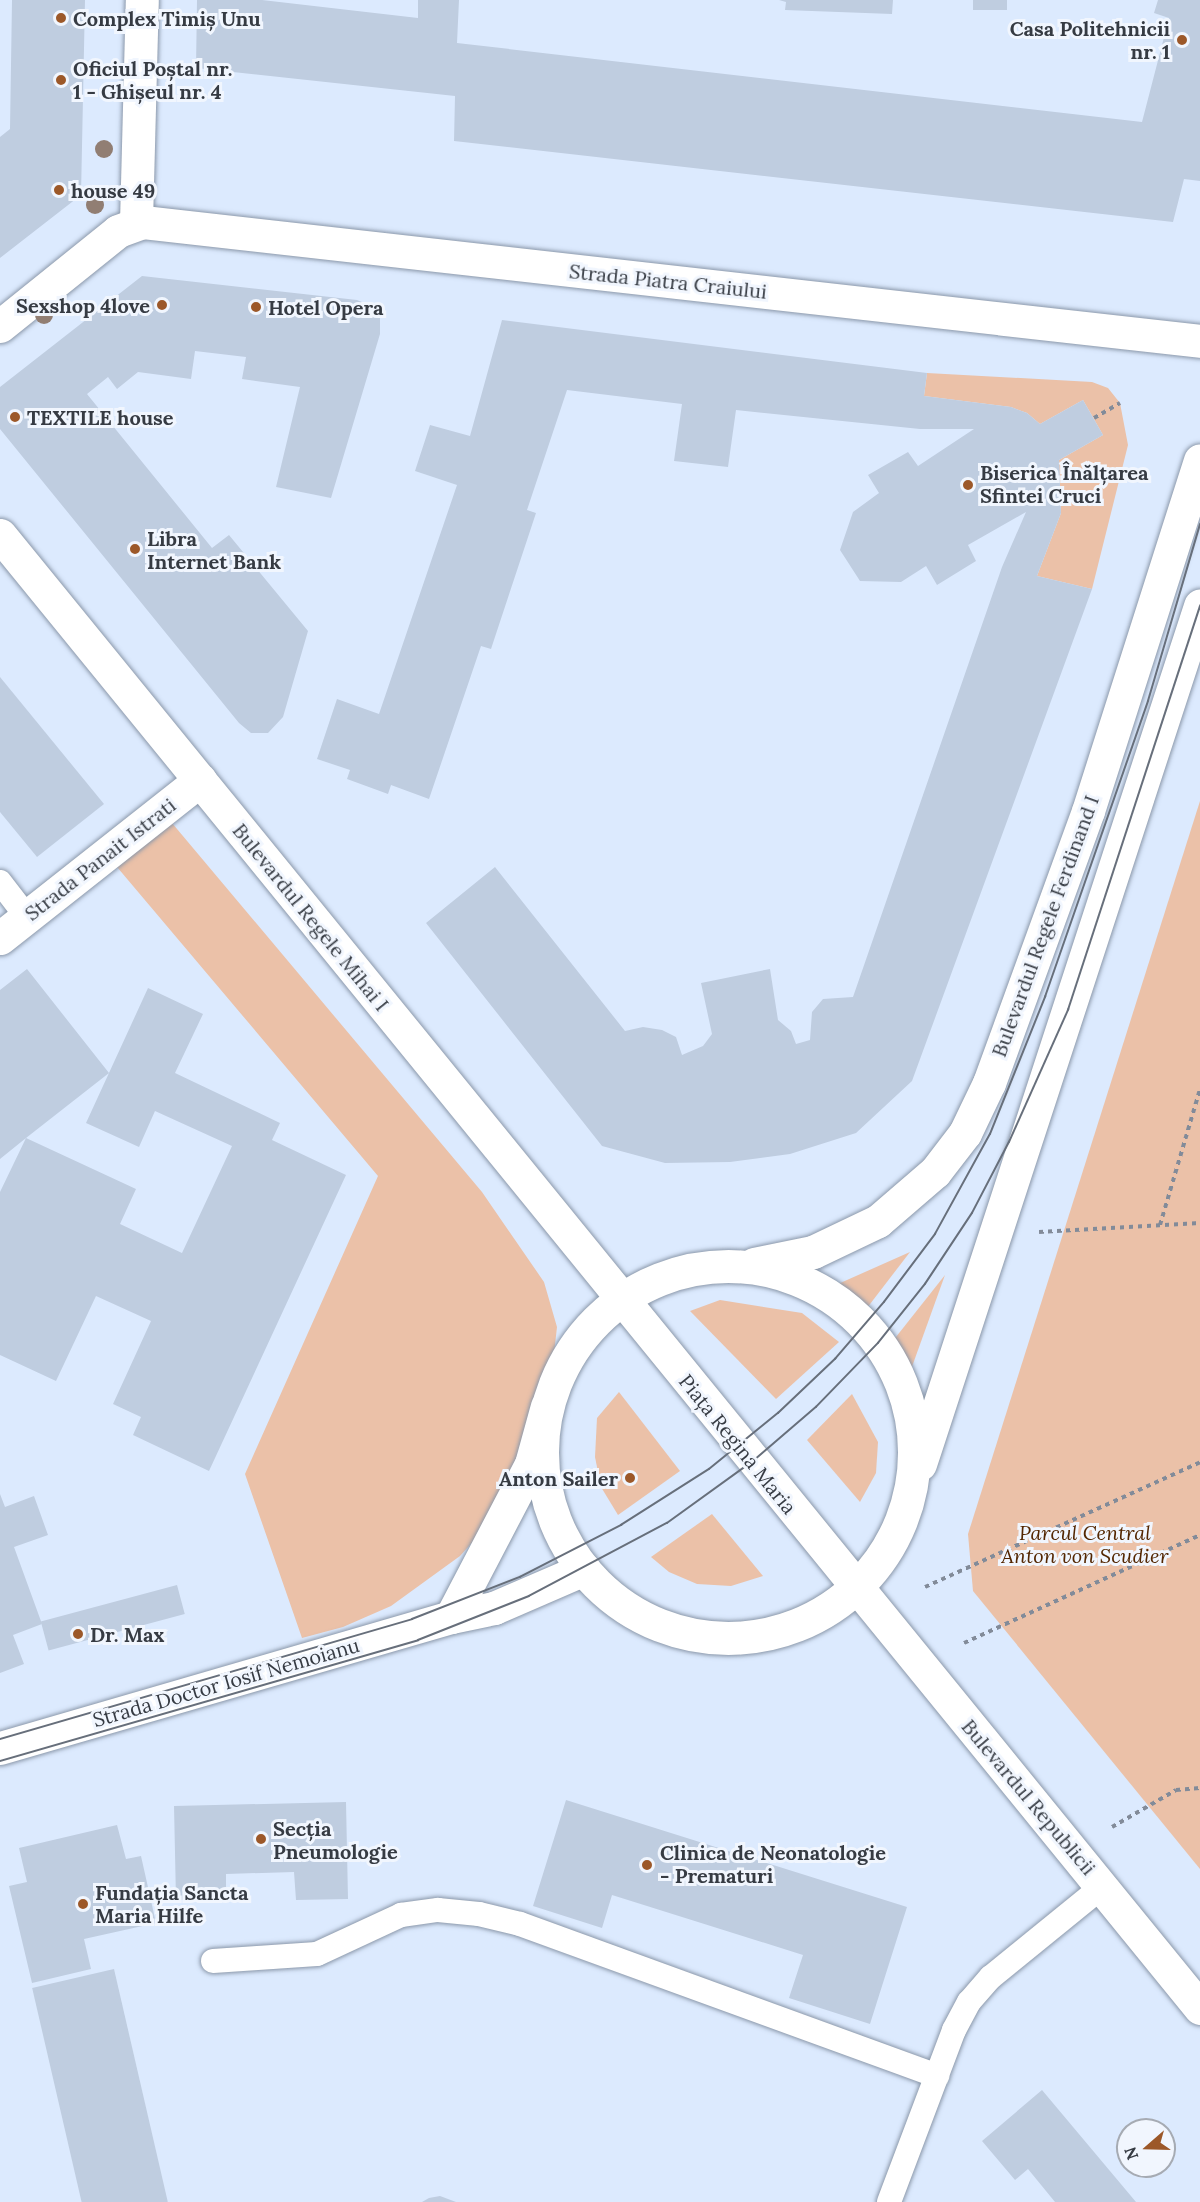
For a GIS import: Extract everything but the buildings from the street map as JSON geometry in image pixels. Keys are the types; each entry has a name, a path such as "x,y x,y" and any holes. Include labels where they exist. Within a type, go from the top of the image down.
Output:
{"main road":[{"path":"0,326 109,237 136,222 142,0"},
{"name":"Strada Piatra Craiului","path":"136,222 1200,341"},
{"name":"Bulevardul Regele Ferdinand I","path":"741,1266 813,1252 856,1234 919,1188 964,1132 989,1083 1088,811 1200,460"},
{"name":"Bulevardul Regele Mihai I","path":"0,535 621,1299"},
{"path":"547,1406 542,1438 549,1505 561,1536 584,1569 627,1609 657,1624 722,1639 786,1630 820,1614 855,1588 887,1551 903,1517 1200,606"},
{"name":"Strada Panait Istrati","path":"0,938 200,780"},
{"path":"451,1617 531,1464 547,1406 574,1347 594,1322 621,1299 674,1273 741,1266 770,1270 824,1292 865,1326 890,1359 903,1386 914,1450 912,1482 903,1517"},
{"name":"Piața Regina Maria","path":"621,1299 855,1588"},
{"name":"Strada Doctor Iosif Nemoianu","path":"0,1748 529,1596 584,1569"},
{"name":"Bulevardul Republicii","path":"855,1588 1103,1886 1200,2008"}],"lane":[{"path":"0,882 27,916"},
{"path":"889,2202 954,2030 969,2002 991,1977 1103,1886"},
{"path":"213,1961 317,1954 402,1915 438,1910 479,1914 520,1924 937,2076"}],"path":[{"path":"1094,418 1120,403"},
{"path":"1160,1225 1200,1089"},
{"path":"1028,1233 1200,1223"},
{"path":"926,1587 1200,1462"},
{"path":"964,1643 1200,1535"},
{"path":"1112,1827 1176,1790 1200,1788"}],"green space":[{"path":"927,373 1092,382 1108,388 1120,403 1128,445 1092,589 1037,576 1061,513 1059,460 1103,435 1083,400 1040,424 1027,413 1011,407 924,396"},
{"name":"Parcul Central Anton von Scudier","path":"1200,801 1200,1869 973,1591 968,1534"},
{"path":"172,823 482,1192 544,1282 557,1327 551,1380 539,1423 496,1516 460,1556 391,1606 343,1627 302,1638 245,1474 378,1176 117,867"},
{"path":"910,1252 867,1308 838,1284"},
{"path":"945,1275 909,1375 892,1342"},
{"path":"720,1300 802,1313 839,1342 776,1399 690,1311"},
{"path":"619,1392 680,1471 618,1515 601,1487 595,1457 597,1418"},
{"path":"852,1394 878,1442 876,1473 860,1502 807,1440"},
{"path":"712,1514 763,1576 731,1586 697,1584 669,1572 651,1557"}],"tram line":[{"path":"0,1739 412,1619 520,1577 621,1525 709,1469 778,1413 835,1359 884,1302 935,1234 990,1134 1045,997 1148,701 1200,524"},
{"path":"0,1761 418,1640 529,1596 667,1523 753,1461 816,1407 878,1343 925,1284 972,1213 1009,1142 1068,1010 1200,606"}],"place":[{"name":"Complex Timiș Unu","path":"61,18"},
{"name":"Casa Politehnicii nr. 1","path":"1182,40"},
{"name":"Oficiul Poștal nr. 1 - Ghișeul nr. 4","path":"61,80"},
{"name":"house 49","path":"59,190"},
{"name":"Sexshop 4love","path":"162,305"},
{"name":"Hotel Opera","path":"256,307"},
{"name":"TEXTILE house","path":"15,417"},
{"name":"Biserica Înălțarea Sfintei Cruci","path":"968,485"},
{"name":"Libra Internet Bank","path":"135,549"},
{"name":"Anton Sailer","path":"630,1478"},
{"name":"Dr. Max","path":"78,1634"},
{"name":"Secția Pneumologie","path":"261,1839"},
{"name":"Clinica de Neonatologie - Prematuri","path":"647,1865"},
{"name":"Fundația Sancta Maria Hilfe","path":"83,1904"}]}
